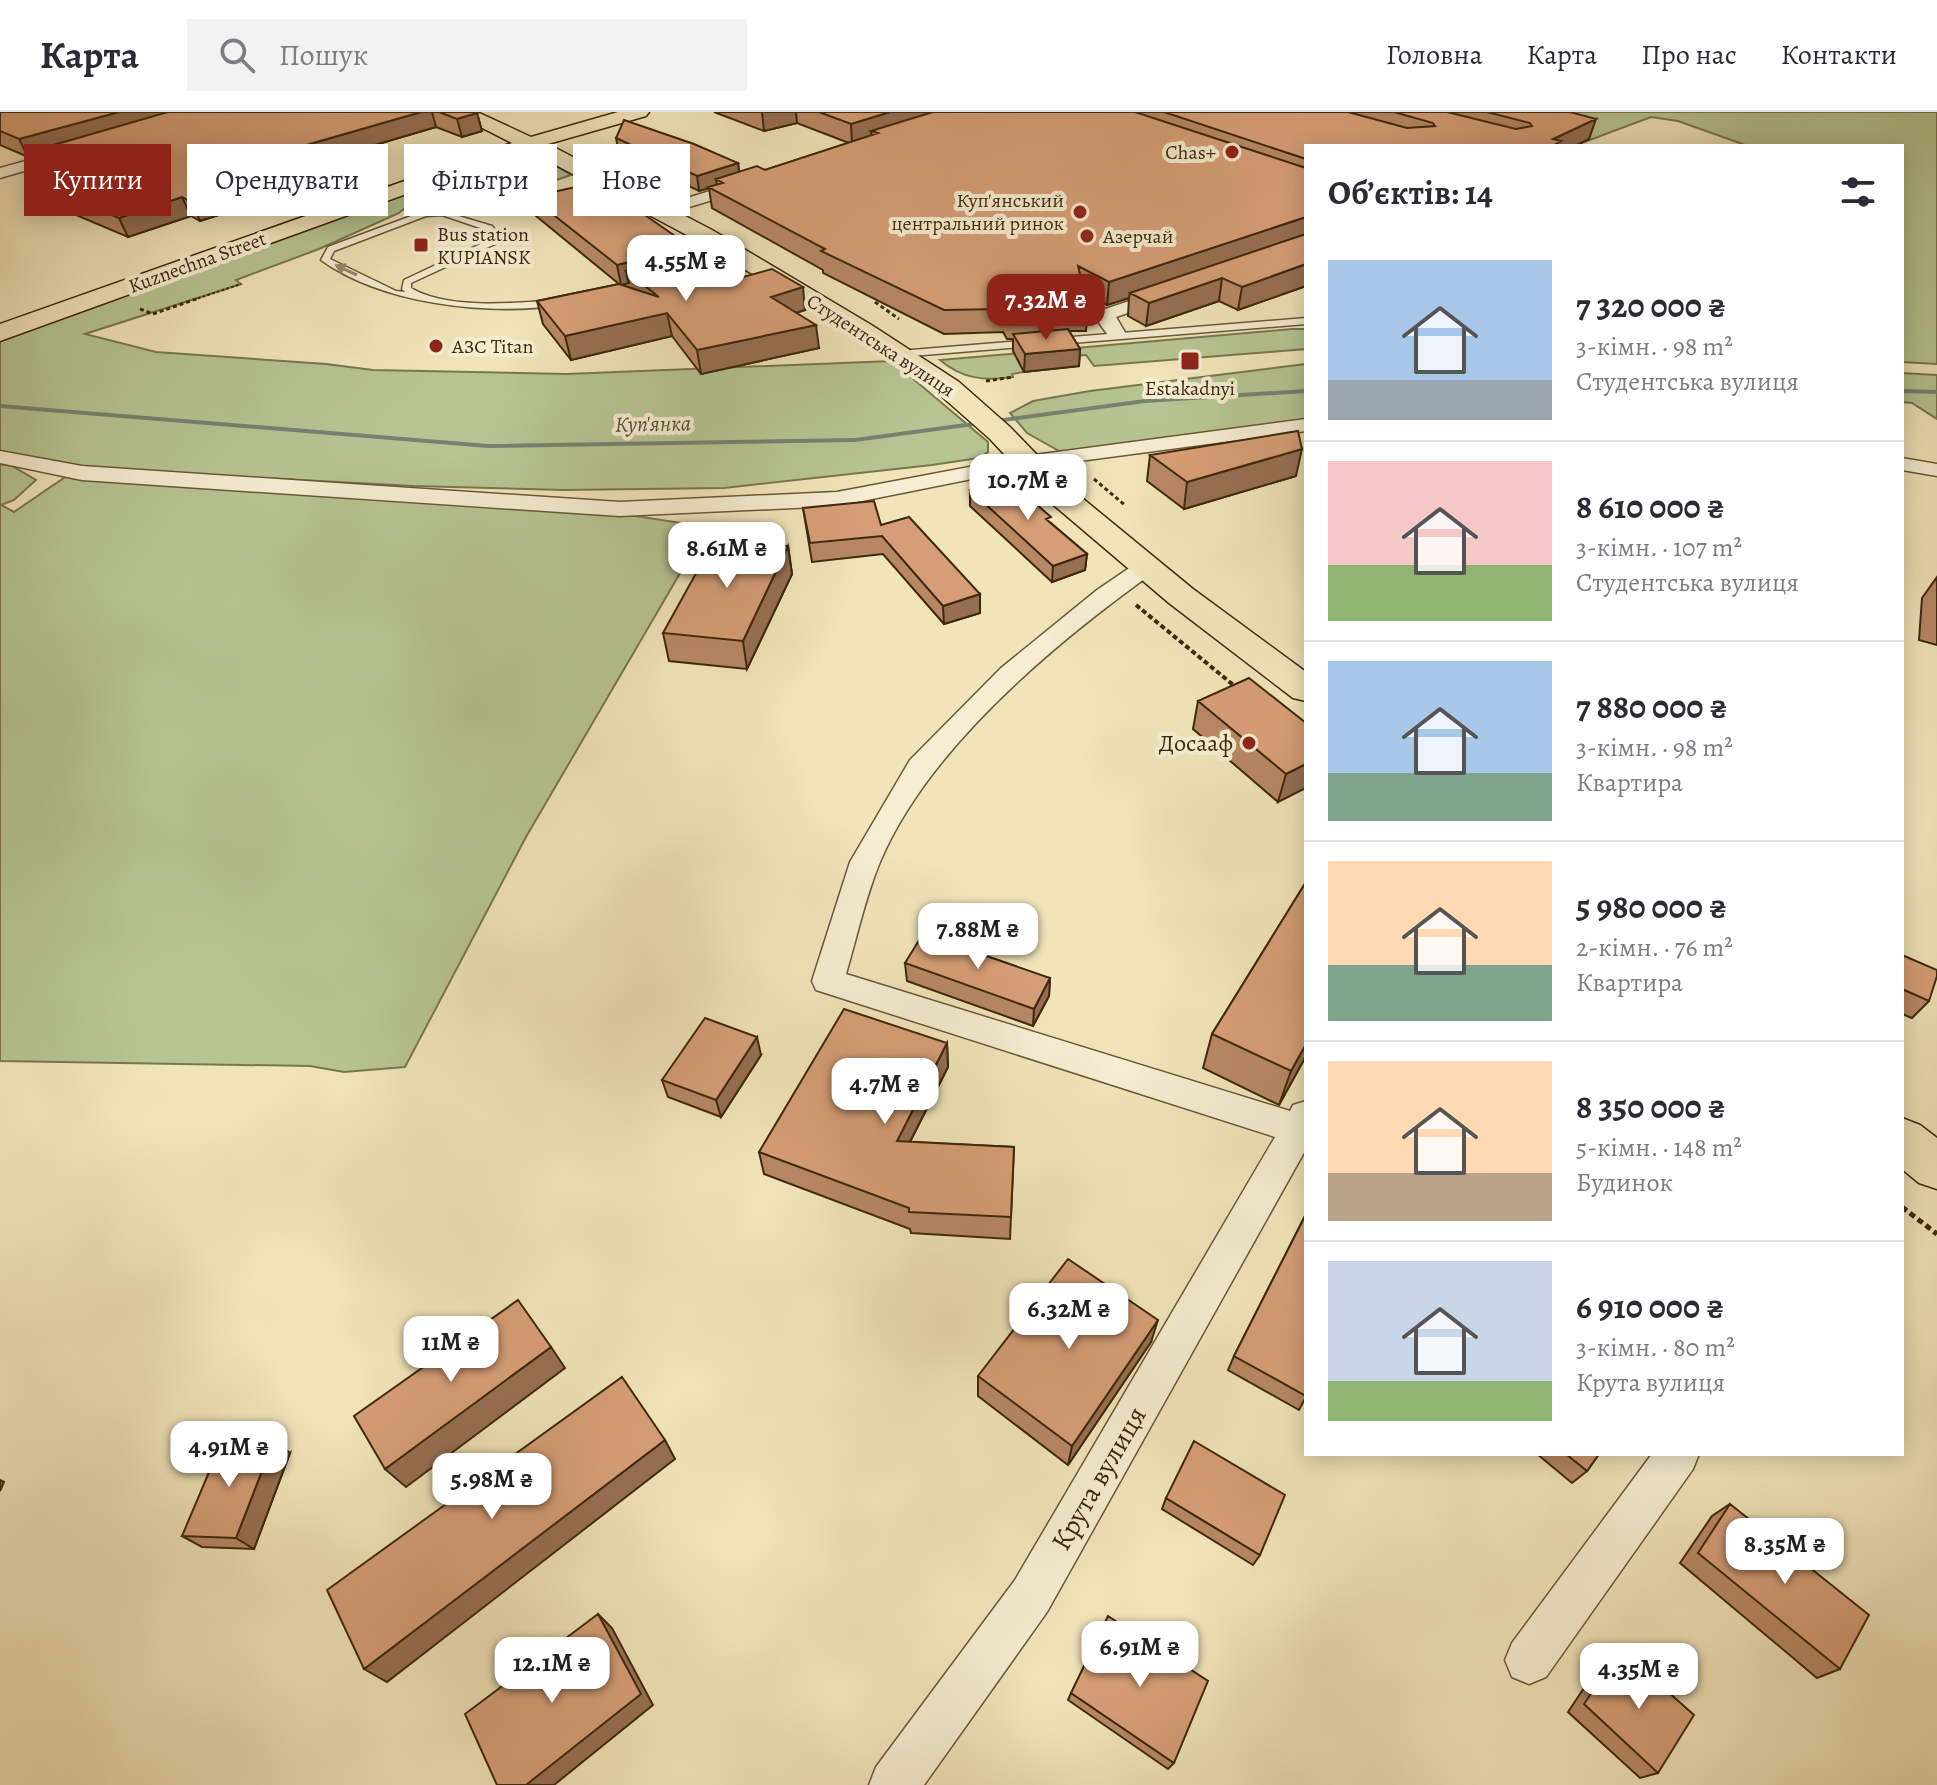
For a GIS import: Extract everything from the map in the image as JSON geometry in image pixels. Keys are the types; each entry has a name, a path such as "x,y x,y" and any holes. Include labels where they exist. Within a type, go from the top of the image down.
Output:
{"main road":[{"name":"Студентська вулиця","path":"461,112 573,165"},
{"name":"Kuznechna Street","path":"0,333 530,143 639,112"},
{"name":"Студентська вулиця","path":"669,216 746,260 949,388 988,422 1054,490 1146,567 1304,688"}],"street":[{"path":"101,144 115,140"},
{"path":"0,173 24,166"},
{"path":"690,202 763,179"},
{"path":"1117,334 1106,320 1108,314 1192,285"},
{"path":"0,457 82,473 620,509 837,499 1027,462 1304,425"},
{"path":"1904,464 1937,470"},
{"path":"1146,567 1106,595 1010,674 920,767 865,862 828,981 1302,1122"},
{"name":"Крута вулиця","path":"894,1785 1031,1596 1302,1122"},
{"path":"1529,1660 1677,1456"}],"lane":[{"path":"418,296 406,289 407,282 492,242 496,236 489,228 442,213 425,214 331,249 325,260 394,293 487,307 526,307 570,301"},
{"path":"690,274 746,260"},
{"path":"899,354 1304,321"}],"path":[{"path":"979,381 1013,377"},
{"path":"1904,1209 1937,1234"}],"green space":[{"path":"1524,112 1937,112 1937,364 1904,362 1904,144 1742,144 1678,121 1651,117 1579,144 1571,144"},
{"path":"557,167 571,175 557,180"},
{"path":"404,195 404,209 319,249 236,280 241,284 85,334 156,352 373,370 567,374 892,361 988,442 988,452 979,458 932,465 724,488 563,490 413,486 81,468 0,452 0,341 345,216 388,216 388,200"},
{"path":"1304,329 1304,349 1094,366 1086,355 1018,360 1024,372 1012,374 1013,377 993,379 965,375 940,360"},
{"path":"1304,364 1304,426 1068,456 1027,433 1010,413 1033,401"},
{"path":"1904,373 1937,375 1937,419 1912,403 1904,402"},
{"path":"0,464 12,466 36,480 14,500 1,505 14,512 74,471 629,515 707,527 526,837 405,1067 344,1072 310,1066 0,1061"}],"building":[{"path":"0,112 119,112 19,139 0,131"},
{"path":"168,112 421,112 310,144 187,144 187,200 182,197 171,201 171,144 57,144"},
{"path":"439,112 474,112 477,113 457,119"},
{"path":"819,112 890,112 851,124"},
{"name":"Куп'янський центральний ринок","path":"933,112 1135,112 1304,167 1304,218 1109,282 1078,266 1088,307 1007,316 1003,309 944,310 821,251 825,249 708,187 723,183 716,179 757,166 765,170 878,133 871,131"},
{"path":"1164,112 1348,112 1407,128 1435,126 1394,112 1447,112 1516,129 1532,126 1487,112 1570,112 1596,119 1553,139 1561,141 1556,144 1304,144 1304,158"},
{"path":"624,120 694,144 738,163 697,176 690,173 690,144 629,144 616,138"},
{"path":"573,188 573,216 646,216 691,247 617,265 555,216 557,191"},
{"path":"1304,235 1304,265 1242,287 1222,278 1149,303 1130,293"},
{"path":"701,252 740,278 772,269 803,287 771,297 816,325 697,350 667,313 565,336 537,301 619,284 659,297 626,271"},
{"path":"1068,329 1080,349 1025,354 1013,334"},
{"path":"1298,431 1302,449 1187,482 1150,455"},
{"path":"1007,479 1051,517 1046,519 1087,554 1053,566 970,490"},
{"path":"874,501 881,525 909,517 980,594 943,606 882,536 810,543 803,508"},
{"path":"715,539 788,546 743,641 663,633"},
{"path":"1249,678 1304,721 1304,765 1286,774 1198,701"},
{"path":"1304,885 1304,1048 1291,1071 1212,1034"},
{"path":"923,934 1050,978 1034,1009 905,963"},
{"path":"1904,956 1937,970 1929,1001 1904,990"},
{"path":"844,1009 947,1043 897,1141 1014,1147 1011,1217 909,1212 909,1208 759,1152"},
{"path":"705,1018 757,1037 716,1100 662,1080"},
{"path":"1304,1218 1304,1395 1234,1356"},
{"path":"1068,1259 1158,1320 1072,1446 978,1376"},
{"path":"518,1300 551,1347 385,1469 354,1416"},
{"path":"622,1377 665,1440 364,1669 327,1590"},
{"path":"223,1439 274,1440 236,1538 182,1536"},
{"path":"1194,1441 1285,1495 1260,1555 1166,1498"},
{"path":"1568,1456 1598,1456 1587,1471"},
{"path":"1730,1504 1869,1615 1840,1669 1698,1553"},
{"path":"598,1614 641,1694 526,1785 497,1785 465,1714"},
{"path":"1108,1616 1208,1681 1174,1763 1071,1693"},
{"path":"1621,1650 1694,1715 1658,1773 1584,1704"}],"waterway":[{"name":"Куп'янка","path":"0,406 488,446 855,440 1145,401 1304,391"},
{"name":"Куп'янка","path":"1904,391 1937,392"}],"place":[{"name":"Chas+","path":"1232,152"},
{"name":"Куп'янський центральний ринок","path":"1080,212"},
{"name":"Азерчай","path":"1087,236"},
{"name":"Bus station KUPIANSK","path":"421,245"},
{"name":"АЗС Titan","path":"436,346"},
{"name":"Estakadnyi","path":"1190,361"},
{"name":"Досааф","path":"1249,743"}]}
